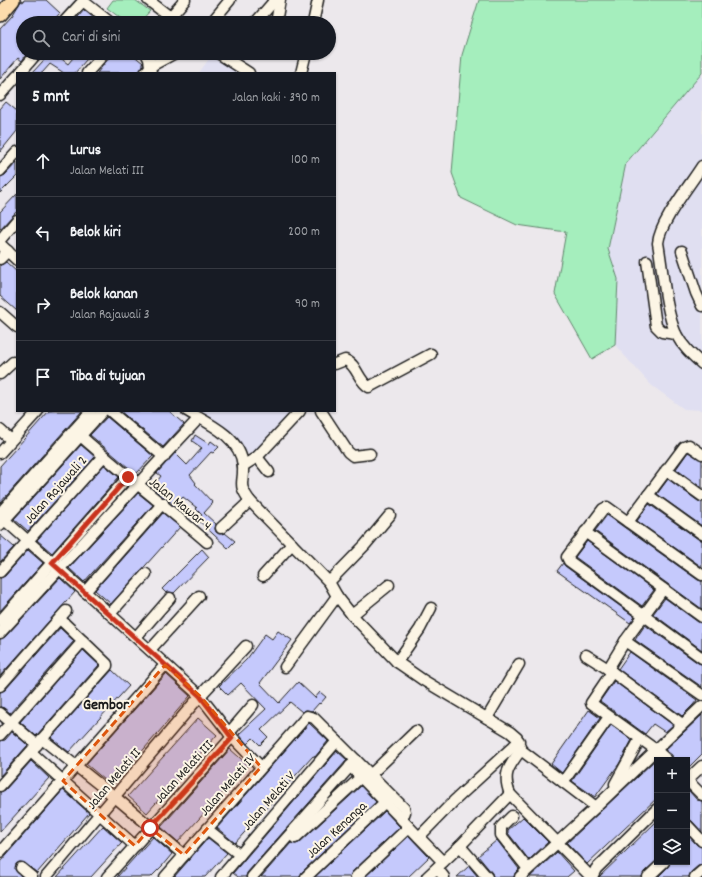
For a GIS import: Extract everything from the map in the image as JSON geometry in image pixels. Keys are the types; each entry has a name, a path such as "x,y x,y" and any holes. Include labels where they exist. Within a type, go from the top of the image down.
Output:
{"main road":[{"path":"0,15 6,1"}],"street":[{"path":"148,0 169,16"},
{"path":"176,16 185,0"},
{"path":"217,16 230,0"},
{"path":"261,16 275,0"},
{"path":"277,16 280,0"},
{"path":"315,16 318,0"},
{"path":"69,16 83,1 102,16"},
{"path":"21,72 31,60"},
{"path":"88,72 99,60"},
{"path":"147,60 149,71 165,60"},
{"path":"231,60 248,72"},
{"path":"301,72 304,60"},
{"path":"0,96 16,77"},
{"path":"0,171 16,153"},
{"path":"702,166 665,222 658,243 667,301 676,334 688,352 702,364"},
{"path":"0,240 16,221"},
{"path":"0,244 16,259"},
{"path":"0,260 8,251"},
{"path":"682,251 702,306"},
{"path":"648,260 656,326 662,332 676,334"},
{"path":"0,312 16,326"},
{"path":"336,364 344,360 348,361 356,370 364,384 369,387 431,354"},
{"path":"0,374 13,362"},
{"path":"0,453 37,412"},
{"path":"78,433 90,412"},
{"path":"102,412 78,433 1,518 136,637 200,696 231,735 261,767"},
{"path":"111,412 164,457"},
{"path":"189,412 219,430 232,442 240,454 243,466 241,484 244,493 329,582 337,596 352,615 397,662 423,680 514,735 520,746 596,807"},
{"path":"243,466 257,457 299,412"},
{"path":"322,412 348,452 353,456 370,454"},
{"path":"0,621 138,485 200,418"},
{"path":"0,430 11,440"},
{"name":"Jalan Mawar 4","path":"78,433 128,477 163,503 207,542"},
{"path":"628,522 686,445 702,454"},
{"name":"Jalan Rajawali 2","path":"0,572 104,456"},
{"path":"257,457 269,472"},
{"path":"666,470 702,496"},
{"path":"0,633 128,477"},
{"path":"648,495 702,534"},
{"path":"221,528 250,501"},
{"path":"85,592 163,503"},
{"path":"702,575 606,507 568,555 568,560 702,658"},
{"path":"329,582 365,545 390,515"},
{"path":"585,532 702,616"},
{"path":"263,576 292,544"},
{"path":"110,614 146,574"},
{"path":"352,615 389,585"},
{"path":"663,589 625,641 591,702 664,757"},
{"path":"150,650 199,596"},
{"path":"285,667 337,596"},
{"path":"136,637 170,598"},
{"path":"397,662 420,629 431,608"},
{"path":"0,686 63,615 83,641 107,664 106,668 0,786"},
{"path":"0,735 83,641"},
{"path":"625,641 702,695"},
{"name":"Jalan Melati II","path":"46,877 200,696 246,646"},
{"path":"586,655 610,670 682,724"},
{"path":"487,718 519,664"},
{"path":"0,852 165,665"},
{"name":"Jalan Melati III","path":"107,877 231,735 252,705"},
{"path":"520,877 702,706"},
{"path":"0,713 37,745 75,767 115,797 150,828 184,855"},
{"name":"Jalan Melati IV","path":"165,877 306,717 309,716 314,718 337,741"},
{"path":"563,782 610,717"},
{"path":"252,877 366,777 416,730"},
{"path":"610,794 640,739"},
{"path":"337,741 385,802 419,837 440,865 444,877"},
{"name":"Jalan Melati V","path":"221,877 337,741"},
{"path":"37,745 63,781 135,846"},
{"path":"520,746 507,771 506,780 510,794 590,874 654,812"},
{"path":"419,837 454,800 520,746"},
{"path":"252,877 353,763"},
{"path":"690,777 702,766"},
{"path":"356,877 406,823 404,808 366,777"},
{"path":"690,783 702,795"},
{"path":"427,877 460,846 510,794"},
{"name":"Jalan Kenanga","path":"306,877 385,802"},
{"path":"512,816 501,827 501,835 528,869"},
{"path":"207,829 240,855"},
{"path":"690,834 702,842"},
{"path":"460,846 487,877"},
{"path":"648,877 661,865"},
{"path":"21,868 32,877"},
{"path":"695,877 702,871"}],"highlighted area":[{"path":"165,665 200,696 261,767 184,855 150,828 135,846 63,781"}],"shaded area":[{"path":"208,60 217,60 236,72 200,72"},
{"path":"702,73 702,410 684,409 651,385 615,345 618,279 608,249 626,163"},
{"path":"197,412 304,412 250,456 229,431"}],"green space":[{"path":"113,0 135,0 150,11 145,16 118,16 107,8"},
{"path":"479,0 702,0 702,73 626,163 608,249 618,279 615,345 592,359 555,294 566,232 517,225 461,198 452,173 462,55"}],"building":[{"path":"24,0 46,0 60,13 57,16 16,16 16,60 0,79 0,29 12,16 21,1 23,2"},
{"path":"84,10 91,16 79,16"},
{"path":"44,60 63,60 68,64 71,60 86,60 76,72 62,72 50,64 43,72 33,72"},
{"path":"107,60 139,60 143,63 140,72 98,72"},
{"path":"6,102 16,110 16,132 0,152 0,109"},
{"path":"16,163 16,177 0,193 0,177 5,175"},
{"path":"16,195 16,212 0,229 0,212"},
{"path":"6,262 16,271 16,310 0,296 0,265"},
{"path":"48,412 81,412 0,503 0,466"},
{"path":"121,412 170,412 184,424 163,447"},
{"path":"107,417 153,456 136,474 90,435"},
{"path":"195,435 209,444 211,441 219,447 213,453 211,452 190,475 196,483 195,484 213,503 204,513 216,524 216,532 219,534 225,533 235,541 228,548 198,520 202,515 196,509 197,508 183,497 174,506 167,498 163,497 152,488 161,476 157,473 175,453 187,465 202,448 192,441"},
{"path":"81,445 95,457 28,531 14,519"},
{"path":"688,452 702,460 702,488 676,469"},
{"path":"104,465 119,477 52,553 37,540"},
{"path":"668,479 698,501 702,502 702,526 657,494"},
{"path":"138,493 153,505 84,582 69,568"},
{"path":"649,504 698,539 702,540 702,567 637,521"},
{"path":"163,513 180,527 111,604 95,590"},
{"path":"607,515 698,580 702,581 702,609 595,531"},
{"path":"0,535 14,547 0,562"},
{"path":"587,541 654,590 642,606 575,557"},
{"path":"202,549 209,557 174,593 166,593 162,589"},
{"path":"28,550 43,563 0,611 0,578 5,576"},
{"path":"563,563 565,566 635,617 630,623 557,571"},
{"path":"60,578 75,592 0,676 0,639 5,637"},
{"path":"665,598 698,622 702,623 702,650 653,614"},
{"path":"645,625 698,663 702,664 702,687 635,640"},
{"path":"60,628 74,641 10,713 4,708 0,707 0,692 5,690"},
{"path":"278,631 292,640 260,683 279,703 298,682 315,698 320,692 326,697 312,711 306,710 302,712 290,702 261,730 268,737 260,745 253,738 247,744 239,734 266,709 241,683 228,695 219,686 247,659 265,634 272,639"},
{"path":"83,650 99,665 36,736 20,722"},
{"path":"630,652 697,700 682,716 618,669"},
{"path":"112,670 129,686 69,752 51,738"},
{"path":"166,674 190,696 112,786 86,764"},
{"path":"614,681 673,725 665,732 653,724 645,734 600,701"},
{"path":"589,710 600,718 562,773 551,764"},
{"path":"702,715 702,754 690,766 690,757 672,757 665,750"},
{"path":"198,718 217,735 147,813 128,796"},
{"path":"309,723 328,741 235,843 217,828"},
{"path":"611,725 632,740 619,764 595,797 572,781"},
{"path":"12,732 28,745 0,776 0,741 5,740"},
{"path":"230,749 248,765 178,842 161,827"},
{"path":"337,751 347,760 247,873 246,877 238,877 233,873"},
{"path":"31,761 49,778 0,832 0,792 5,790"},
{"path":"654,761 654,801 587,864 567,843"},
{"path":"361,786 376,802 302,872 300,877 261,877 291,843 299,843"},
{"path":"63,790 89,813 37,873 25,863 19,862 16,864 15,870 22,877 0,877 0,862"},
{"path":"690,792 697,800 702,801 702,832 690,820"},
{"path":"385,811 400,827 352,872 350,877 315,877"},
{"path":"523,817 548,842 529,860 508,833 508,830"},
{"path":"654,824 654,863 644,872 642,877 599,877"},
{"path":"103,826 122,843 91,877 57,877"},
{"path":"409,836 429,857 408,877 365,877"},
{"path":"153,837 172,854 162,866 151,877 117,877"},
{"path":"690,837 697,845 702,847 702,865 698,866 691,872 689,877 658,877 669,865 690,865"},
{"path":"208,838 227,853 205,877 174,877"},
{"path":"497,840 519,869 515,873 514,877 493,877 492,873 478,856"},
{"path":"557,852 574,871 567,877 530,877"},
{"path":"469,866 478,877 457,877"}],"district":[{"name":"Gembor","path":"106,703"}],"route":[{"path":"128,477 52,563 200,696 232,738 150,828"}]}
